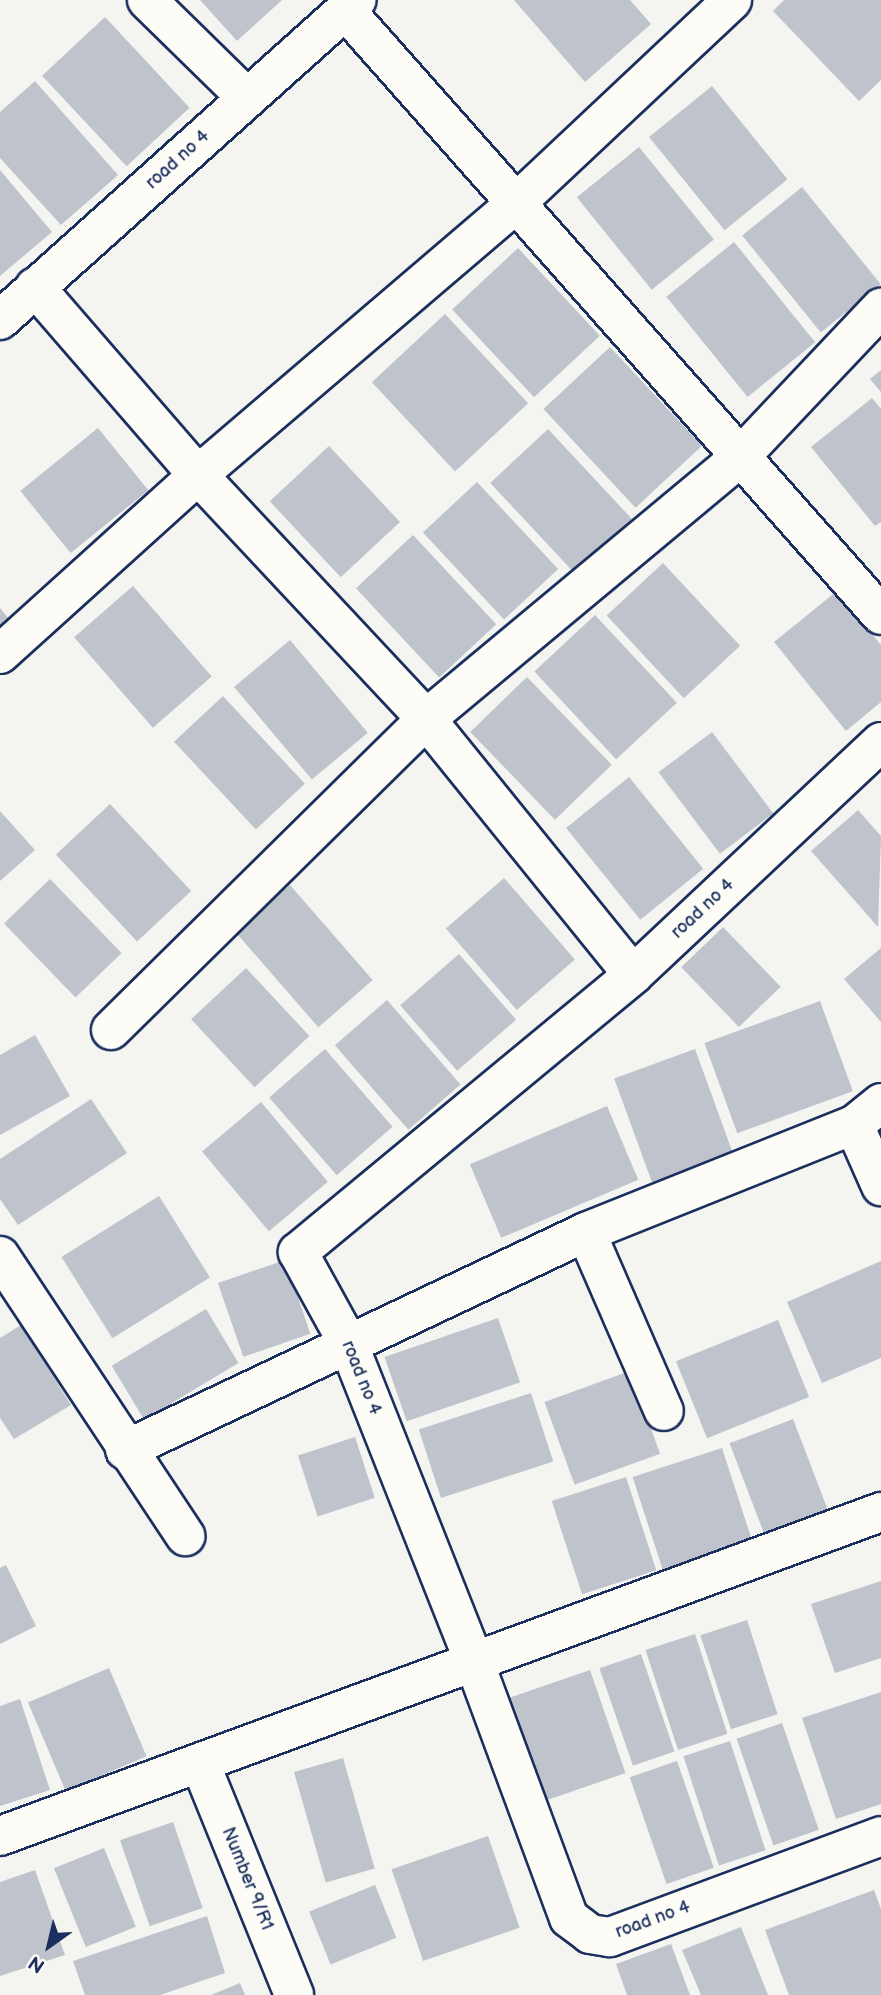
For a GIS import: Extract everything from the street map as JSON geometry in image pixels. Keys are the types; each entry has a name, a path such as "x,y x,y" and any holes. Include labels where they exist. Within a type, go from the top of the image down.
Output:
{"street":[{"path":"147,0 247,98"},
{"path":"0,654 198,475 514,205 732,0"},
{"path":"351,5 514,205 881,615"},
{"name":"road no 4","path":"0,320 351,5"},
{"path":"35,287 198,475 426,719 633,975"},
{"path":"111,1030 426,719 739,458 881,307"},
{"name":"road no 4","path":"881,742 633,975 298,1252 348,1343 475,1664 569,1918 590,1934 610,1937 881,1836"},
{"path":"125,1450 586,1232 868,1114 881,1186"},
{"path":"586,1232 664,1411"},
{"path":"2,1263 185,1536"},
{"path":"0,1836 475,1664 881,1512"},
{"name":"Number 9/R1","path":"200,1763 294,1995"}],"building":[{"path":"200,0 282,0 237,41"},
{"path":"514,0 630,0 651,24 585,82"},
{"path":"784,0 881,0 881,80 859,101 773,11"},
{"path":"105,17 190,108 127,166 42,76"},
{"path":"35,81 118,175 61,225 0,158 0,112"},
{"path":"712,86 788,179 725,230 649,137"},
{"path":"639,147 714,239 652,290 577,197"},
{"path":"0,170 52,232 0,276"},
{"path":"802,187 881,284 821,333 742,235"},
{"path":"734,242 815,342 748,397 666,297"},
{"path":"518,248 600,336 534,397 452,309"},
{"path":"445,314 528,403 455,471 372,382"},
{"path":"610,347 702,446 636,508 543,409"},
{"path":"881,370 881,392 870,379"},
{"path":"872,398 881,409 881,522 875,526 811,447"},
{"path":"98,428 148,490 71,553 20,491"},
{"path":"548,429 632,519 574,573 490,483"},
{"path":"329,446 400,522 341,577 270,501"},
{"path":"477,482 558,569 504,619 423,532"},
{"path":"413,535 496,624 439,677 356,588"},
{"path":"663,563 740,646 684,698 607,616"},
{"path":"133,586 212,677 153,728 74,637"},
{"path":"837,591 881,645 881,702 846,731 774,642"},
{"path":"0,608 9,619 0,626"},
{"path":"595,615 677,703 616,759 534,672"},
{"path":"290,640 368,733 312,780 234,687"},
{"path":"527,677 612,765 555,820 470,732"},
{"path":"223,696 305,784 256,829 174,742"},
{"path":"712,732 773,813 720,854 658,772"},
{"path":"629,777 703,869 640,920 566,828"},
{"path":"110,804 191,891 137,941 56,854"},
{"path":"858,810 881,836 878,927 811,851"},
{"path":"0,811 35,850 0,881"},
{"path":"504,878 575,960 517,1010 446,929"},
{"path":"50,879 122,953 76,998 4,923"},
{"path":"290,885 373,980 318,1027 236,932"},
{"path":"723,927 781,987 739,1027 681,967"},
{"path":"881,948 881,1022 844,979"},
{"path":"459,954 516,1020 457,1071 400,1005"},
{"path":"246,968 309,1036 255,1087 191,1019"},
{"path":"387,1000 460,1085 408,1130 335,1045"},
{"path":"820,1001 853,1091 737,1133 704,1043"},
{"path":"35,1035 70,1096 0,1135 0,1055"},
{"path":"325,1049 393,1127 337,1175 269,1098"},
{"path":"695,1049 734,1157 654,1186 614,1078"},
{"path":"91,1099 127,1153 18,1225 0,1199 0,1159"},
{"path":"261,1102 328,1182 269,1231 202,1151"},
{"path":"607,1106 638,1180 501,1238 470,1164"},
{"path":"159,1196 210,1277 112,1338 61,1257"},
{"path":"285,1260 310,1334 243,1357 218,1283"},
{"path":"881,1261 881,1358 822,1383 787,1302"},
{"path":"206,1309 238,1363 144,1420 112,1366"},
{"path":"498,1318 520,1382 407,1421 385,1357"},
{"path":"778,1320 809,1397 707,1438 676,1361"},
{"path":"21,1325 71,1405 14,1439 0,1418 0,1338"},
{"path":"630,1371 660,1454 575,1485 544,1402"},
{"path":"531,1393 553,1461 441,1498 419,1429"},
{"path":"793,1419 830,1515 766,1540 730,1443"},
{"path":"355,1437 375,1498 318,1516 298,1456"},
{"path":"722,1448 753,1543 664,1572 633,1477"},
{"path":"626,1477 656,1570 582,1594 552,1501"},
{"path":"6,1565 36,1626 0,1644 0,1568"},
{"path":"881,1581 881,1658 835,1673 811,1604"},
{"path":"747,1620 778,1714 731,1729 700,1635"},
{"path":"695,1634 727,1734 678,1750 646,1650"},
{"path":"641,1654 675,1751 633,1766 599,1668"},
{"path":"109,1668 147,1756 66,1791 28,1702"},
{"path":"590,1670 625,1773 541,1802 506,1699"},
{"path":"881,1692 881,1804 836,1819 802,1718"},
{"path":"20,1699 50,1790 0,1806 0,1706"},
{"path":"782,1723 819,1830 773,1845 737,1739"},
{"path":"730,1741 766,1850 719,1866 683,1756"},
{"path":"343,1758 375,1869 326,1883 294,1772"},
{"path":"677,1761 714,1868 667,1884 630,1777"},
{"path":"173,1822 203,1908 150,1926 120,1840"},
{"path":"488,1836 520,1928 423,1961 392,1869"},
{"path":"104,1848 136,1927 86,1947 54,1868"},
{"path":"35,1870 65,1955 0,1976 0,1882"},
{"path":"375,1885 396,1938 331,1964 309,1912"},
{"path":"874,1890 881,1909 881,1995 789,1995 765,1930"},
{"path":"207,1916 225,1973 160,1995 85,1995 73,1961"},
{"path":"741,1927 768,1995 701,1995 682,1950"},
{"path":"671,1944 690,1995 627,1995 616,1964"},
{"path":"240,1983 245,1995 211,1995"}]}
